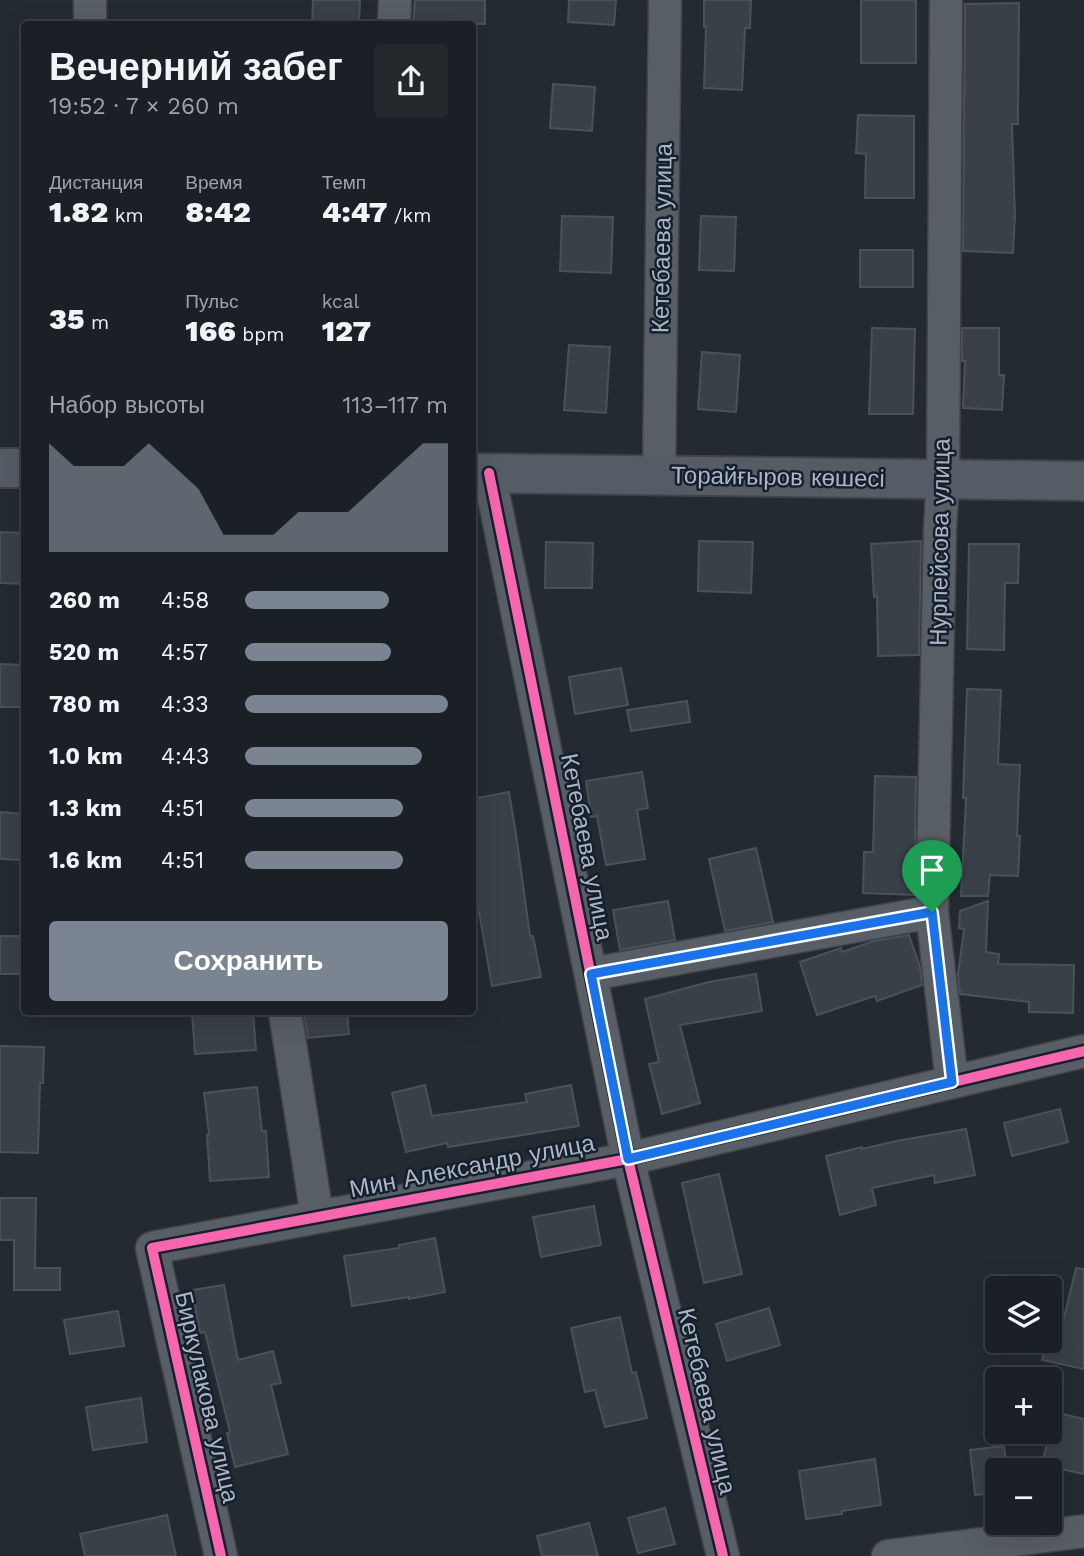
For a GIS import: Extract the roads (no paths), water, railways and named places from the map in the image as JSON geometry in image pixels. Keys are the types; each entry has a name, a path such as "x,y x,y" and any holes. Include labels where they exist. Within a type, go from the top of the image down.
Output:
{"street":[{"path":"90,0 90,21"},
{"path":"394,21 395,0"},
{"name":"Кетебаева улица","path":"659,475 665,0"},
{"name":"Нурпейсова улица","path":"946,0 943,480 932,912 952,1082"},
{"path":"0,468 21,468"},
{"name":"Кетебаева улица","path":"481,473 591,974 628,1159 723,1556"},
{"name":"Торайғыров көшесі","path":"481,473 1084,481"},
{"path":"591,974 932,912"},
{"path":"285,1015 317,1216"},
{"name":"Мин Александр улица","path":"152,1248 628,1159 1084,1051"},
{"name":"Биркулакова улица","path":"152,1248 221,1556"},
{"path":"888,1556 1084,1531"}]}
